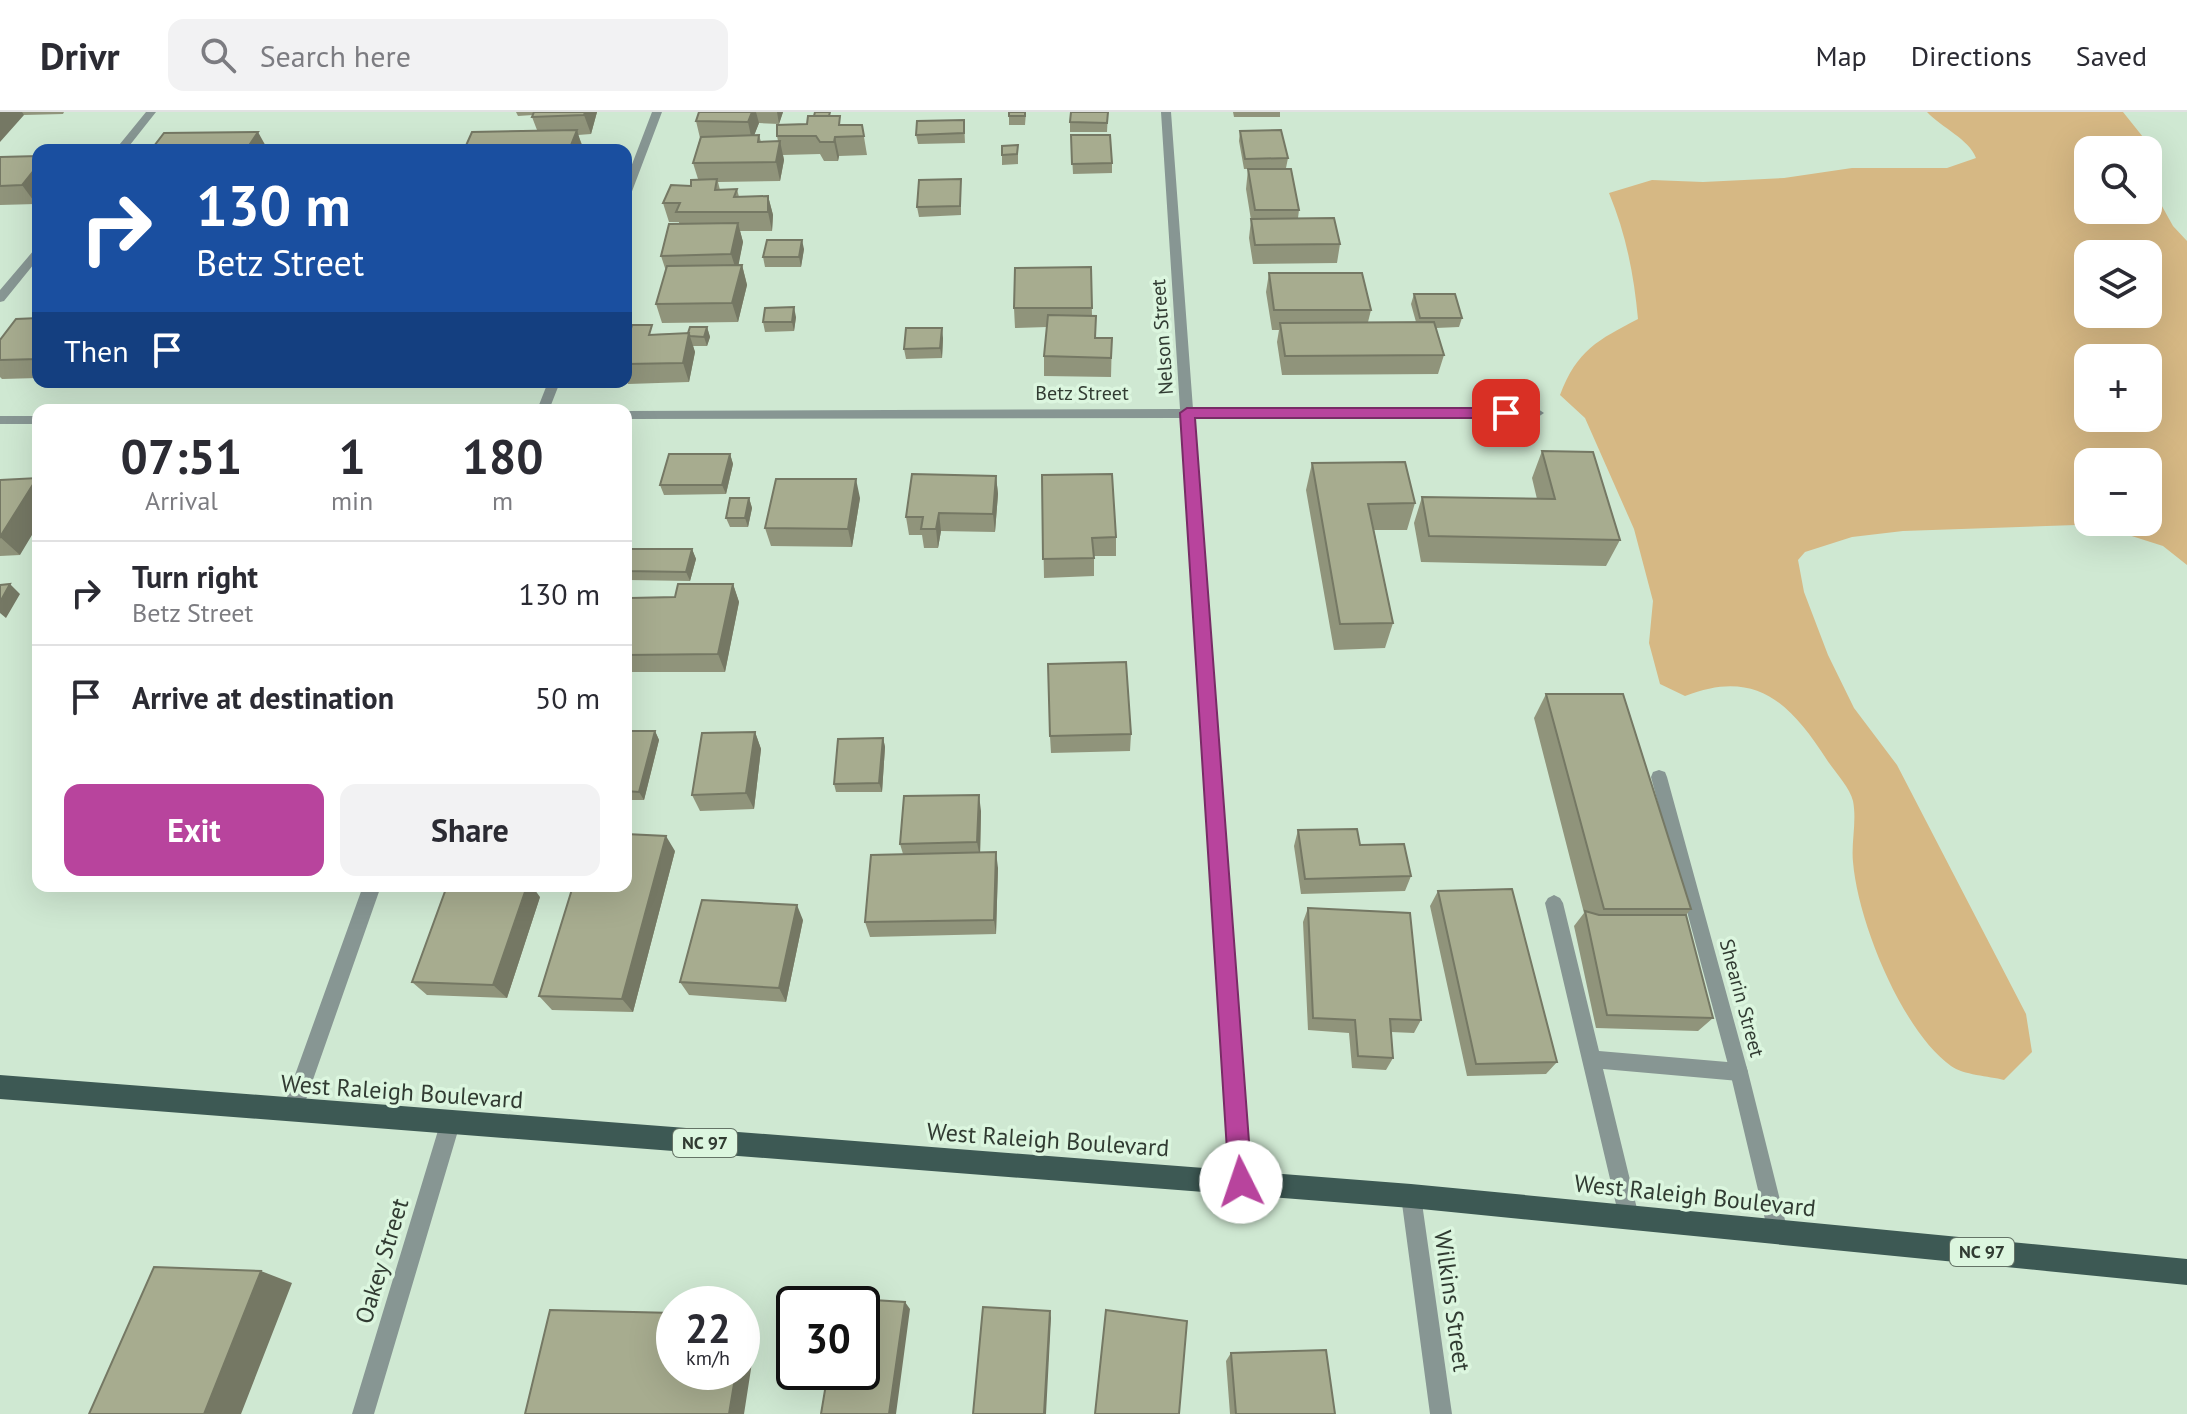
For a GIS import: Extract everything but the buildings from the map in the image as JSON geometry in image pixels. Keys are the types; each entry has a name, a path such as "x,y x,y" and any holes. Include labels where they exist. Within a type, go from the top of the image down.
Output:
{"main road":[{"name":"West Raleigh Boulevard","path":"0,1087 1411,1196 2187,1272"}],"street":[{"path":"125,144 151,112"},
{"path":"632,178 657,112"},
{"name":"Nelson Street","path":"1166,112 1241,1182"},
{"path":"0,298 32,259"},
{"name":"Betz Street","path":"632,415 1538,413"},
{"path":"0,420 32,420"},
{"name":"Shearin Street","path":"1659,777 1739,1072 1778,1232"},
{"path":"292,1111 370,892"},
{"path":"1554,903 1629,1217"},
{"path":"1591,1059 1739,1072"},
{"name":"Oakey Street","path":"363,1414 450,1124"},
{"name":"Wilkins Street","path":"1411,1196 1441,1414"}],"shaded area":[{"path":"1927,112 2123,112 2142,136 2074,136 2074,224 2162,224 2162,206 2173,226 2187,241 2187,565 2163,546 2132,536 2162,536 2162,448 2074,448 2074,525 1903,531 1852,537 1805,552 1798,560 1804,592 1828,655 1854,708 1897,765 2026,1014 2032,1052 2004,1080 1951,1066 1933,1050 1900,1002 1873,944 1857,887 1853,862 1853,801 1842,780 1799,722 1769,696 1751,689 1732,686 1710,688 1685,696 1660,684 1649,643 1653,601 1634,529 1585,418 1560,395 1574,367 1590,348 1638,319 1628,255 1609,193 1652,180 1703,182 1784,178 1852,168 1947,168 1976,158 1961,139"}],"route":[{"path":"1241,1182 1187,413 1506,413"}]}
